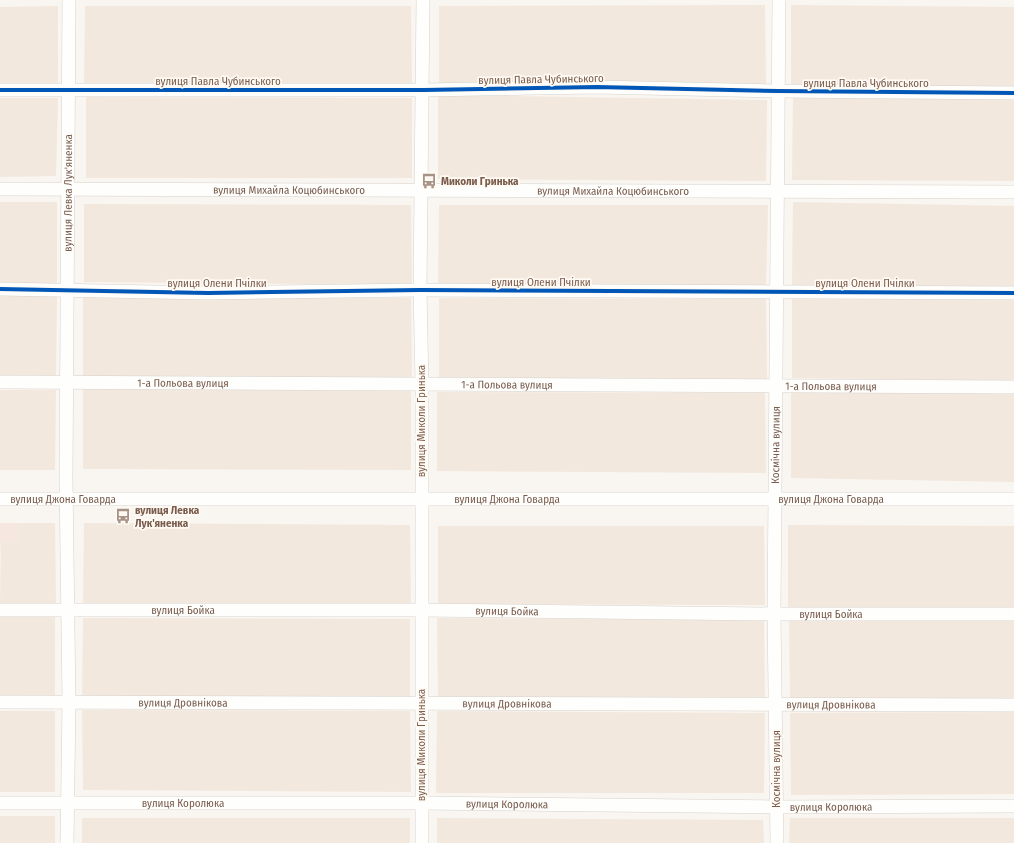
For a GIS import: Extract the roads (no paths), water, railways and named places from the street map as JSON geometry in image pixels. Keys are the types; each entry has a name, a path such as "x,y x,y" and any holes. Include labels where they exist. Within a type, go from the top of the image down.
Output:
{"street":[{"name":"вулиця Левка Лук'яненка","path":"67,843 69,702 66,499 69,289 69,0"},
{"name":"вулиця Миколи Гринька","path":"422,843 422,383 420,290 424,90 423,0"},
{"name":"Космічна вулиця","path":"776,843 776,705 774,614 779,0"},
{"name":"вулиця Павла Чубинського","path":"0,90 424,90 597,87 778,91 1014,93"},
{"name":"вулиця Михайла Коцюбинського","path":"0,190 1014,192"},
{"name":"вулиця Олени Пчілки","path":"0,289 208,292 420,290 1014,293"},
{"name":"1-а Польова вулиця","path":"0,382 1014,387"},
{"name":"вулиця Джона Говарда","path":"0,499 1014,499"},
{"name":"вулиця Бойка","path":"0,610 422,610 774,614 1014,614"},
{"name":"вулиця Дровнікова","path":"0,702 1014,705"},
{"name":"вулиця Королюка","path":"0,803 421,803 776,807 1014,806"}],"place":[{"name":"Миколи Гринька","path":"429,181"},
{"name":"вулиця Левка Лук'яненка","path":"123,516"}]}
